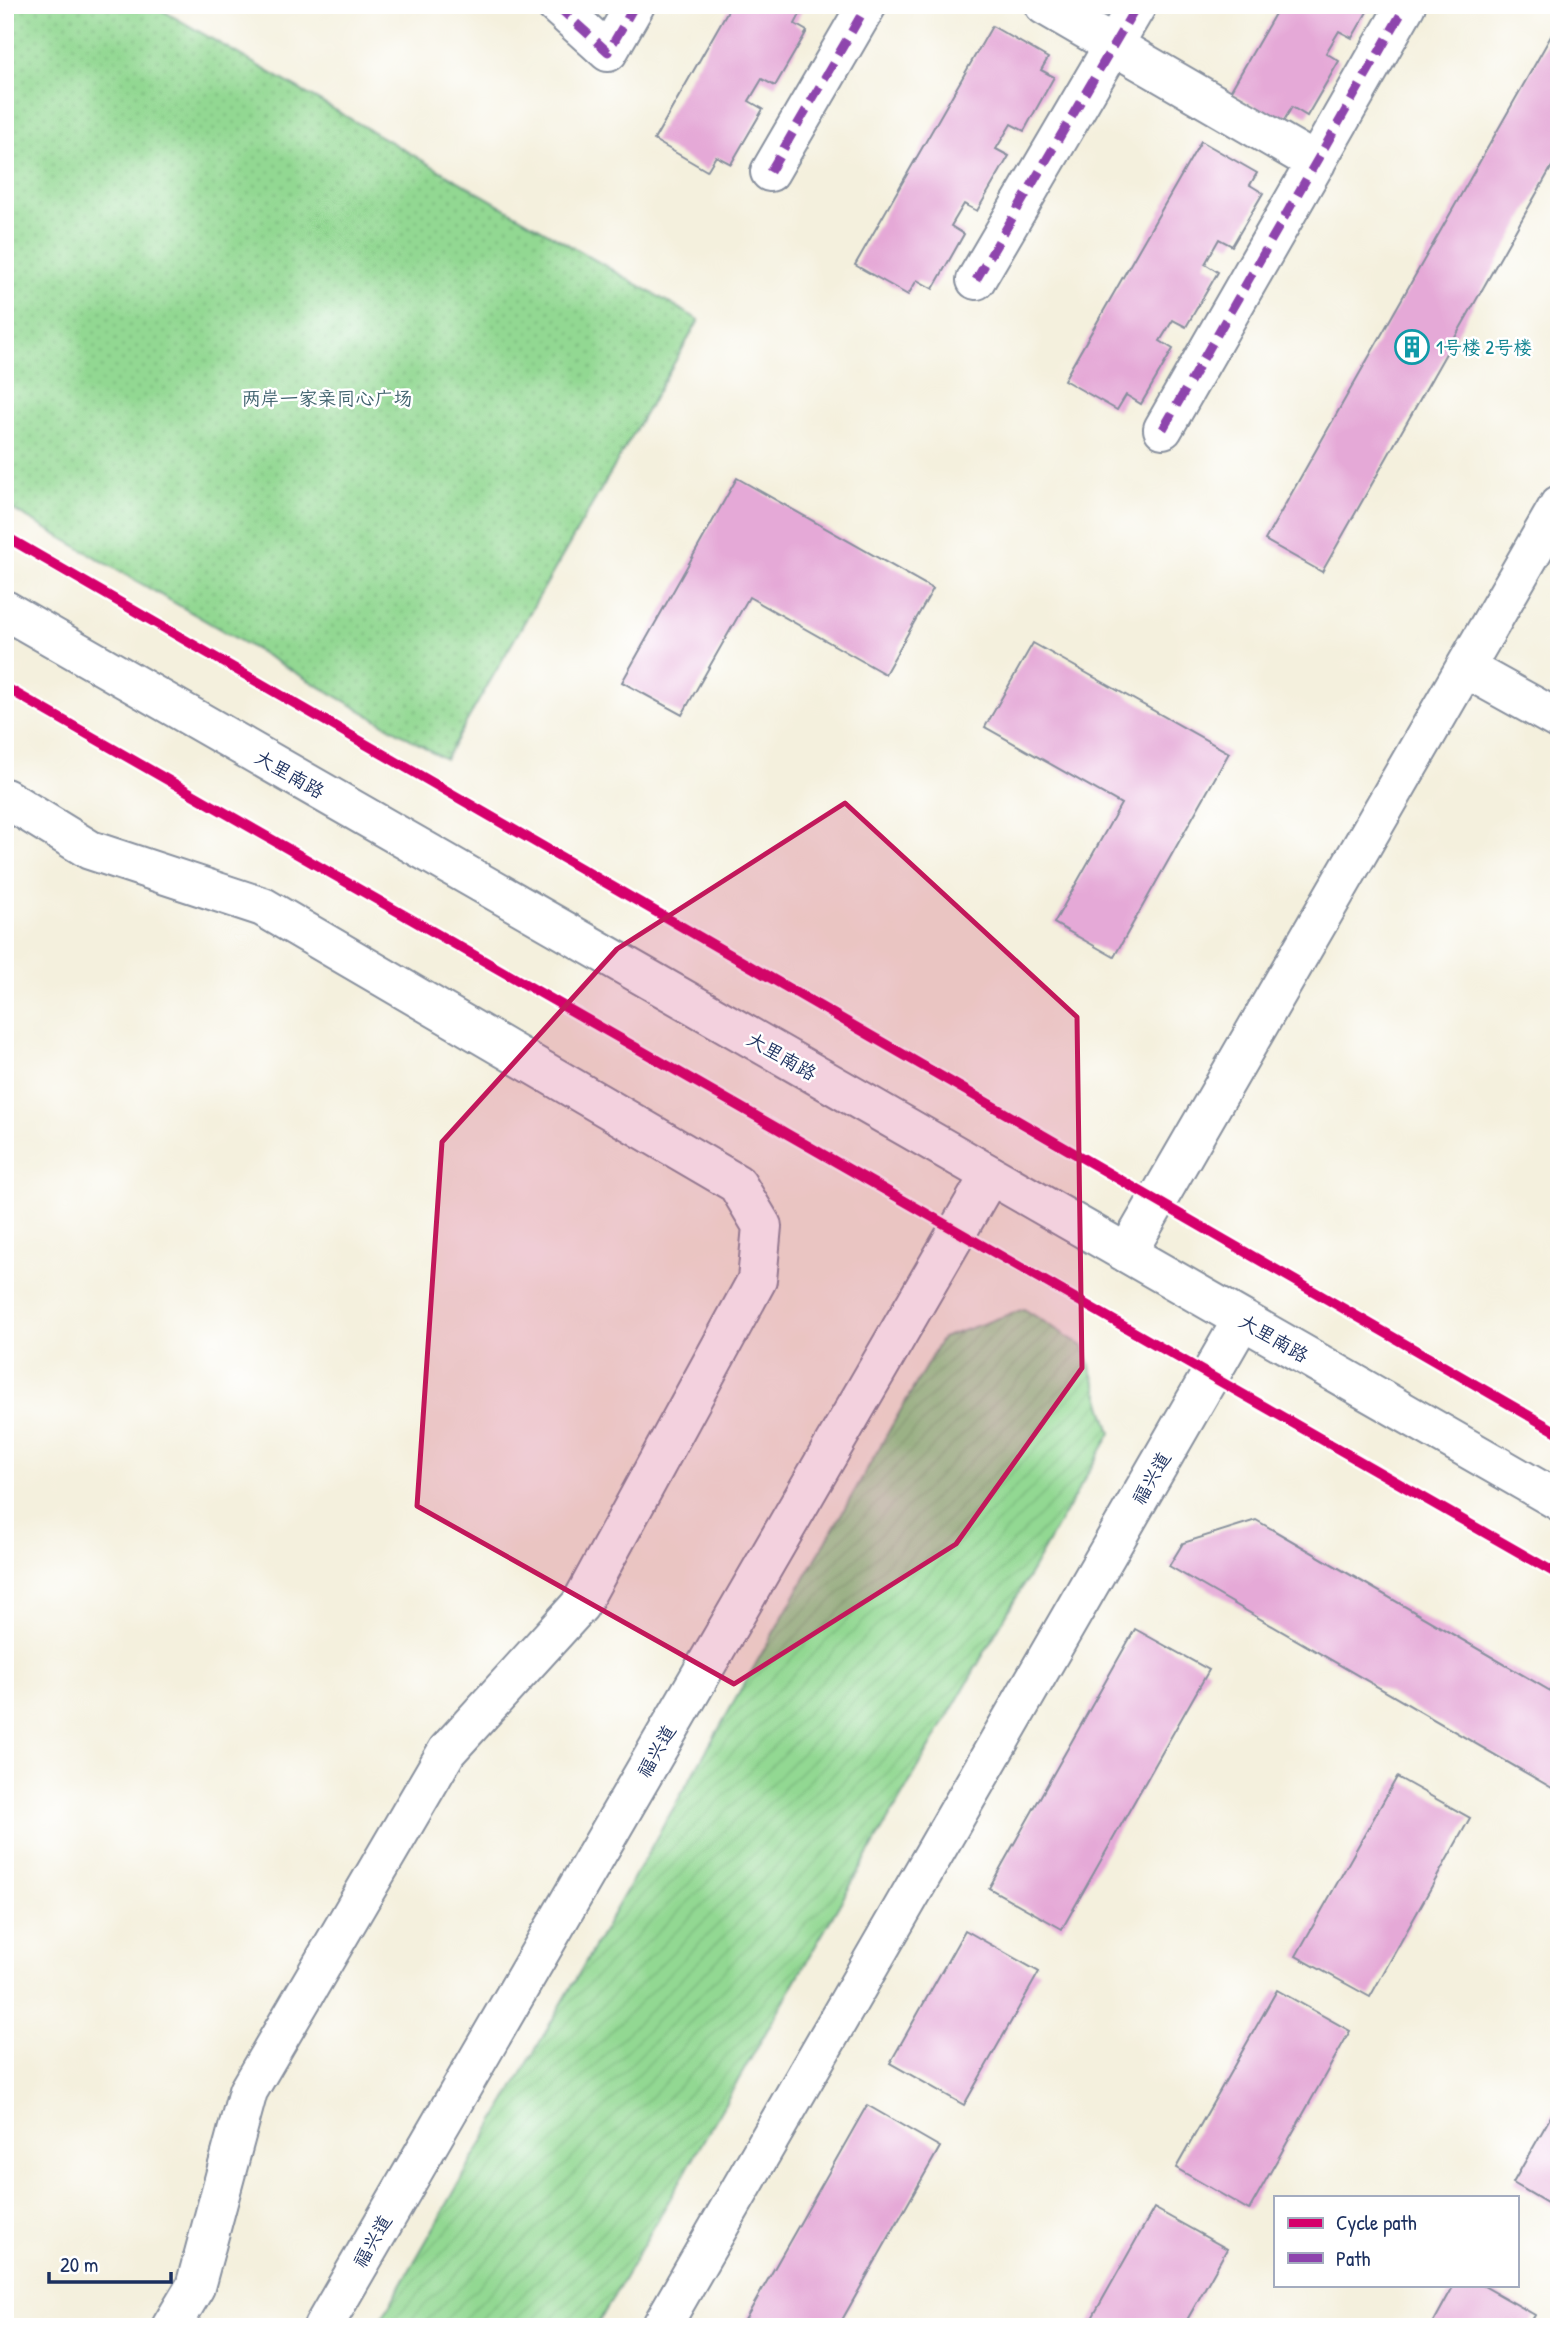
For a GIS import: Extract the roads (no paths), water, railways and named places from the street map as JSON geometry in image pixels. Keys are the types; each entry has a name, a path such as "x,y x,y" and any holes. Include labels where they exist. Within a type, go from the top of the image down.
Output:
{"street":[{"path":"556,5 608,52 635,5"},
{"path":"770,172 867,5"},
{"path":"1044,5 1316,163"},
{"path":"976,280 1137,5"},
{"path":"1163,429 1406,5"},
{"path":"1128,1253 1559,505"},
{"name":"大里南路","path":"5,610 1559,1501"},
{"path":"1465,668 1559,720"},
{"path":"5,798 90,850 263,907 737,1184 762,1226 757,1280 580,1605 447,1751 248,2091 195,2287 171,2327"},
{"name":"福兴道","path":"323,2327 990,1175"},
{"name":"福兴道","path":"661,2327 1242,1320"}],"place":[{"name":"1号楼 2号楼","path":"1412,347"}],"park label":[{"name":"两岸一家亲同心广场","path":"327,398"}]}
